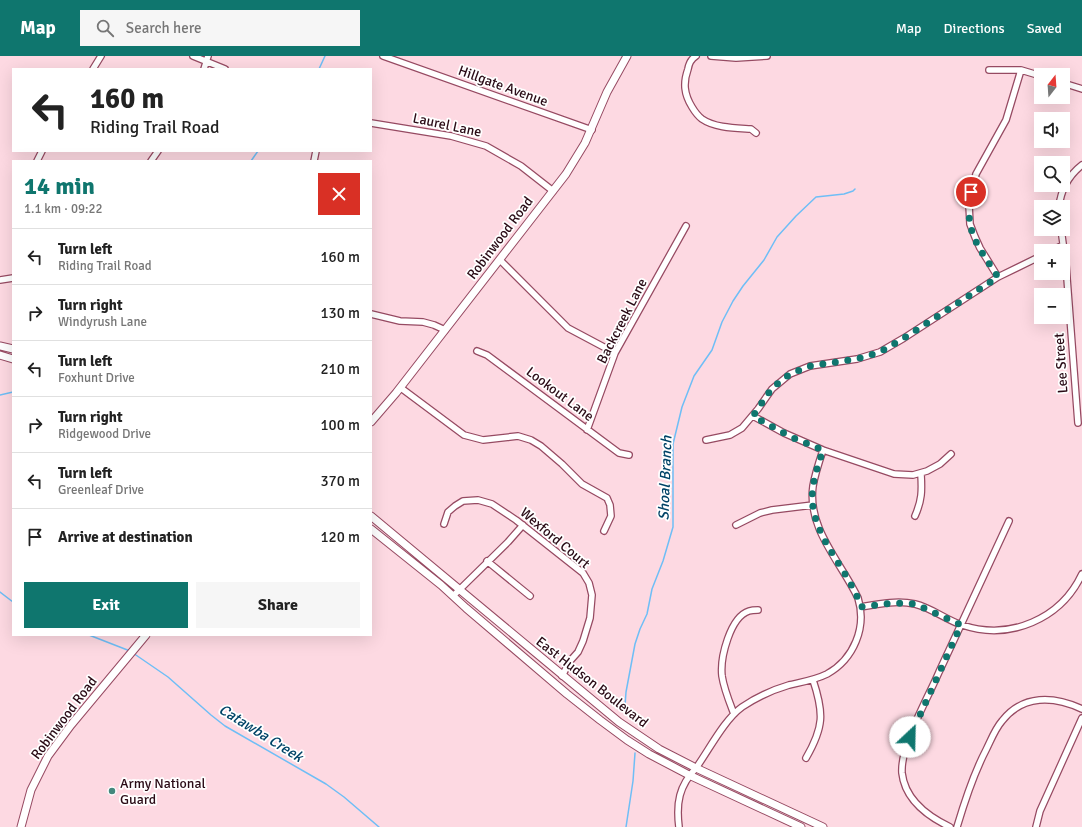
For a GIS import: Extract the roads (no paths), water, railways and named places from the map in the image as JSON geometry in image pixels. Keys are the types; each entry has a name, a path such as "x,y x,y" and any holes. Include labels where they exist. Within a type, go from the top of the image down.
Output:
{"main road":[{"name":"Robinwood Road","path":"372,421 401,388 552,190 566,174 592,130 607,92 627,56"},
{"path":"0,346 12,349"},
{"path":"0,355 12,359"},
{"name":"East Hudson Boulevard","path":"372,517 618,722 660,749 696,768 823,827"},
{"name":"East Hudson Boulevard","path":"372,530 453,596 553,682 627,740 649,754 689,775 801,827"},
{"name":"Robinwood Road","path":"21,827 31,790 48,756 145,636"},
{"path":"553,682 562,676"}],"street":[{"path":"94,68 101,56"},
{"path":"193,56 208,59 223,68"},
{"name":"Hillgate Avenue","path":"383,56 592,130"},
{"path":"696,56 692,59 689,65 685,76 684,88 688,101 699,117 711,123 751,129 756,133"},
{"path":"711,56 727,58 766,56"},
{"path":"989,70 1022,70 1034,74"},
{"path":"998,277 975,237 970,224 969,205 976,174 1006,120 1022,70"},
{"path":"1070,85 1082,89"},
{"name":"Laurel Lane","path":"372,123 451,136 486,146 521,166 552,190"},
{"path":"1060,200 1064,186 1082,164"},
{"name":"Backcreek Lane","path":"587,430 615,353 686,226"},
{"path":"706,440 724,437 736,432 753,416 772,388 790,374 810,366 857,359 880,352 998,277 1034,259"},
{"path":"500,260 568,328 615,353"},
{"path":"0,280 12,278"},
{"name":"Lee Street","path":"1067,280 1078,423"},
{"path":"372,314 400,321 423,322 445,330"},
{"name":"Lookout Lane","path":"477,351 487,354 619,453 629,455"},
{"path":"401,388 464,435 484,440 518,436 531,440 540,446 562,464 582,484 607,498 610,504 611,516 604,531"},
{"path":"753,416 794,438 888,473 900,475 921,474 934,468 951,454"},
{"path":"679,827 678,804 680,792 689,775 696,768 734,714 766,693 782,687 813,680 833,670 849,654 855,645 859,633 861,607 854,591 821,533 814,515 813,486 823,450"},
{"path":"915,516 920,504 922,493 921,474"},
{"name":"Wexford Court","path":"444,524 448,512 463,501 478,500 497,506 583,573 589,583 592,595 587,630 578,652 570,661 562,676"},
{"path":"736,524 760,513 772,510 813,505"},
{"path":"950,827 928,816 913,800 904,786 902,768 904,753 1009,521"},
{"path":"453,596 508,542 523,525"},
{"path":"487,561 530,596"},
{"path":"861,607 894,603 915,604 961,625 975,629 990,630 1013,628 1027,625 1061,603 1069,595 1082,574"},
{"path":"734,714 723,686 722,662 724,650 731,631 738,620 750,610 758,610"},
{"path":"806,758 819,733 821,721 820,702 813,680"},
{"path":"957,827 970,785 998,727 1005,717 1017,708 1041,699 1063,702 1082,709"},
{"path":"1036,827 1040,811 1082,718"}],"waterway":[{"path":"319,68 325,56"},
{"path":"252,160 257,152"},
{"name":"Shoal Branch","path":"626,715 626,692 635,644 647,614 652,589 663,561 673,527 673,444 682,407 694,376 712,350 722,322 733,301 764,260 777,237 816,197 844,194 855,189"},
{"path":"0,395 12,392"},
{"name":"Catawba Creek","path":"0,592 12,601"},
{"name":"Catawba Creek","path":"92,636 130,651"},
{"name":"Catawba Creek","path":"133,653 168,677 225,726 326,784 344,797 379,827"},
{"name":"Shoal Branch","path":"626,827 633,781 635,753"}],"place":[{"name":"Army National Guard","path":"112,791"}]}
